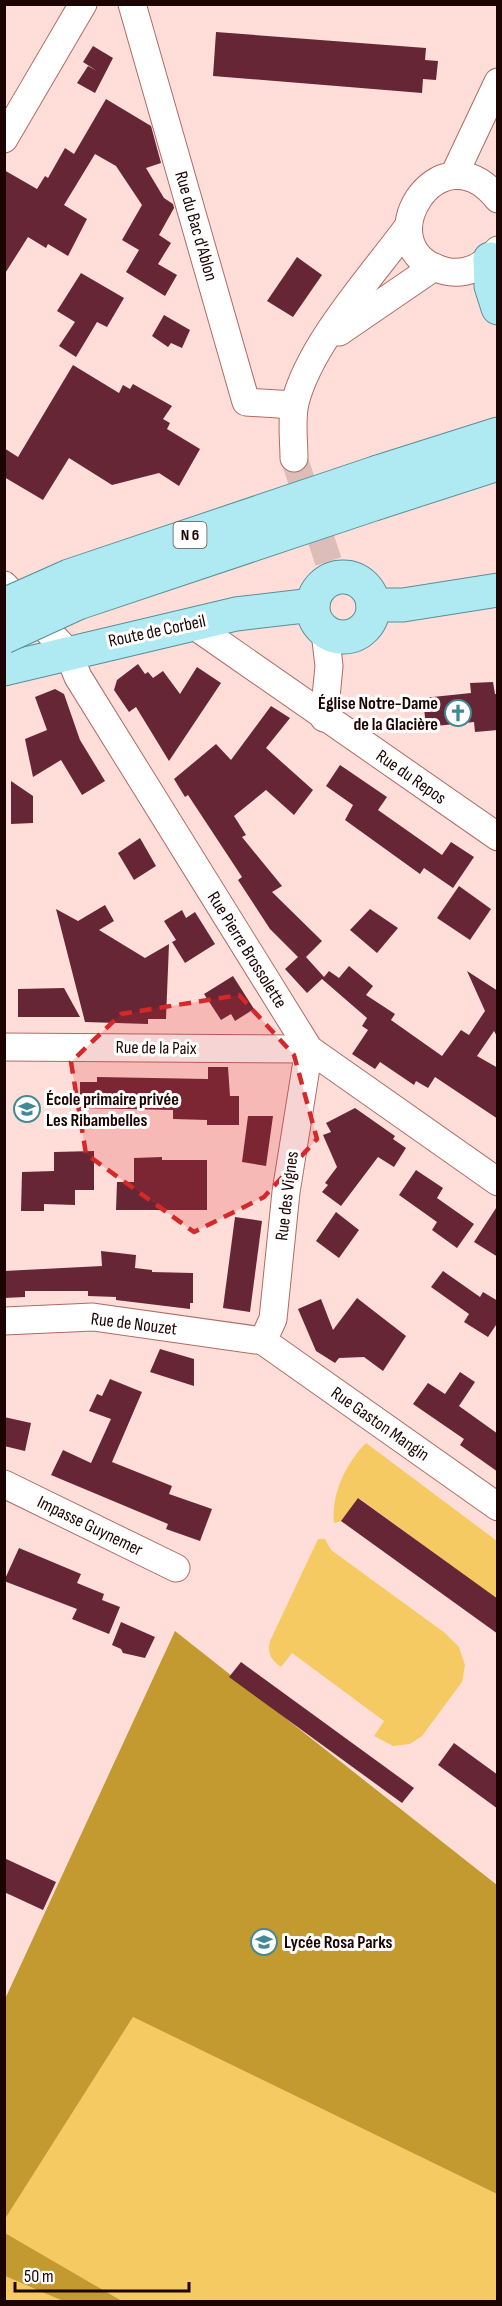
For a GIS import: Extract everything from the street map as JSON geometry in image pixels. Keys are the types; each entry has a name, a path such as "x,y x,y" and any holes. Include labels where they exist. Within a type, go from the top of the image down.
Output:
{"main road":[{"path":"494,255 491,286 498,308"},
{"name":"N 6","path":"4,636 78,603 378,488 498,434"},
{"name":"N 6","path":"4,605 69,576 378,488 498,464"},
{"path":"343,577 361,582 368,589 373,605 369,624 354,636 334,636 319,618 321,586 334,578 343,577"},
{"path":"373,605 403,605 498,590"},
{"name":"Route de Corbeil","path":"4,669 236,614 319,618"}],"street":[{"path":"4,139 83,4"},
{"name":"Rue du Bac d'Ablon","path":"132,4 246,402 294,405"},
{"path":"454,176 498,82"},
{"path":"294,458 294,405 304,373 321,345 407,228 414,204 421,195 430,185 454,176 473,178 489,188 498,200"},
{"path":"407,228 411,244 422,258 434,267 458,272 481,266 494,255"},
{"path":"321,345 434,267"},
{"path":"4,585 68,652"},
{"path":"319,618 329,666 324,718"},
{"name":"Rue du Repos","path":"192,624 498,837"},
{"name":"Rue Pierre Brossolette","path":"68,652 78,677 309,1049 498,1182"},
{"name":"Rue de la Paix","path":"4,1047 309,1049"},
{"name":"Rue des Vignes","path":"263,1341 273,1319 286,1192 309,1049"},
{"name":"Rue de Nouzet","path":"4,1321 93,1317 263,1341"},
{"name":"Rue Gaston Mangin","path":"263,1341 498,1507"},
{"name":"Impasse Guynemer","path":"4,1484 176,1568"}],"highlighted area":[{"path":"239,995 294,1055 317,1139 264,1197 194,1232 86,1154 71,1062 121,1014"}],"shaded area":[{"path":"366,1443 497,1541 497,1599 359,1498 341,1521 334,1523 335,1501 341,1480 352,1460"},
{"path":"318,1539 325,1539 331,1550 445,1633 459,1647 465,1665 462,1682 422,1736 410,1744 393,1746 374,1736 384,1721 292,1653 281,1667 271,1656 270,1641"},
{"name":"Lycée Rosa Parks","path":"175,1631 497,1885 497,2194 133,2017 5,2219 5,1999"},
{"path":"133,2017 497,2194 497,2301 122,2301 5,2233 5,2219"},
{"path":"4,2233 122,2301 63,2301 5,2276"},
{"path":"5,2276 63,2301 5,2301"}],"building":[{"path":"216,32 426,48 425,60 438,61 436,80 423,79 422,93 213,76"},
{"path":"93,46 113,58 95,93 77,83 88,66 97,71 83,62"},
{"path":"106,99 151,126 161,163 146,168 164,198 173,204 174,208 159,235 171,243 158,264 177,275 165,296 126,272 139,250 122,240 142,205 116,166 95,154 64,205 87,219 68,256 48,244 46,248 28,237 4,275 4,170 37,189 45,176 48,178 65,148 74,154"},
{"path":"297,257 322,275 293,317 267,301"},
{"path":"81,273 124,298 107,327 97,322 76,357 59,346 75,322 57,311"},
{"path":"164,315 190,330 182,348 171,343 168,347 152,336"},
{"path":"73,365 119,393 123,385 130,389 133,384 172,406 163,419 170,423 167,429 200,449 179,486 159,473 112,485 69,458 43,500 4,477 4,448 18,457"},
{"path":"138,664 145,674 148,672 153,678 163,671 180,694 197,667 221,683 169,761 136,707 129,712 114,690 117,680"},
{"name":"Église Notre-Dame de la Glacière","path":"493,682 495,694 498,694 498,730 475,732 474,722 426,727 423,698 471,693 470,683"},
{"path":"55,689 64,694 80,740 105,781 82,795 61,760 33,777 25,739 47,730 35,697"},
{"path":"271,706 290,718 266,748 313,790 294,815 266,790 234,816 246,835 242,837 282,886 272,892 322,941 306,957 324,977 329,971 339,978 349,966 373,986 366,995 395,1014 391,1020 442,1056 461,1030 469,1035 485,1011 467,971 498,991 498,1038 494,1031 477,1056 498,1068 498,1119 435,1077 428,1088 416,1081 414,1085 380,1062 375,1069 352,1054 368,1030 362,1026 367,1018 322,979 307,993 285,969 298,957 270,929 238,880 242,877 188,795 185,797 174,779 216,744 231,760"},
{"path":"340,765 387,797 378,810 442,855 451,842 474,857 453,888 424,868 420,874 345,820 353,805 326,786"},
{"path":"11,781 33,796 33,823 11,824"},
{"path":"140,838 156,866 134,880 118,853"},
{"path":"459,886 491,909 470,940 437,918"},
{"path":"105,905 114,921 99,930 145,958 169,944 166,1019 148,1019 148,1024 85,1022 56,909 78,921"},
{"path":"370,909 398,928 377,953 350,930"},
{"path":"182,910 186,918 195,912 215,944 185,963 172,942 176,940 164,921"},
{"path":"233,976 254,1009 235,1021 231,1014 221,1020 204,994"},
{"path":"64,988 80,1017 18,1017 18,989"},
{"path":"208,1067 228,1067 230,1096 239,1096 239,1125 207,1125 207,1120 173,1119 173,1110 80,1108 80,1082 97,1082 97,1077 208,1079"},
{"path":"355,1108 395,1136 393,1139 406,1148 394,1167 378,1157 341,1206 322,1192 328,1185 325,1183 337,1167 323,1135 331,1132 326,1123"},
{"path":"248,1116 273,1116 266,1166 242,1162"},
{"path":"94,1151 94,1190 75,1190 75,1205 44,1204 44,1211 21,1211 22,1172 54,1171 54,1152"},
{"path":"162,1157 162,1160 207,1160 207,1210 116,1210 117,1182 134,1182 134,1158"},
{"path":"416,1170 443,1188 437,1198 474,1224 457,1248 432,1230 437,1222 399,1195"},
{"path":"498,1205 498,1257 474,1242"},
{"path":"336,1212 359,1230 339,1258 316,1241"},
{"path":"235,1217 262,1221 250,1312 223,1308"},
{"path":"101,1251 136,1255 135,1268 152,1270 152,1272 193,1273 193,1303 190,1303 190,1309 116,1300 116,1297 88,1296 88,1291 25,1291 25,1297 4,1298 4,1271 102,1266"},
{"path":"443,1271 480,1297 483,1292 498,1301 498,1322 488,1337 464,1322 469,1314 431,1287"},
{"path":"357,1298 406,1336 383,1371 364,1357 339,1358 335,1363 316,1351 298,1309 321,1299 333,1330"},
{"path":"160,1349 194,1359 194,1386 150,1372"},
{"path":"460,1372 475,1382 459,1406 498,1434 498,1472 460,1445 464,1439 413,1404 428,1383 445,1394"},
{"path":"110,1379 142,1392 112,1462 172,1486 169,1494 212,1509 200,1541 166,1529 168,1524 51,1475 63,1450 91,1463 111,1419 89,1411 97,1394 102,1396"},
{"path":"4,1417 31,1423 25,1451 4,1446"},
{"path":"358,1498 498,1599 498,1634 341,1521"},
{"path":"19,1548 81,1574 77,1583 104,1594 102,1600 120,1607 109,1634 72,1619 77,1609 4,1581"},
{"path":"121,1622 155,1637 145,1658 123,1653 121,1649 112,1645"},
{"path":"241,1662 414,1788 402,1803 229,1677"},
{"path":"454,1743 498,1775 498,1809 438,1765"},
{"path":"4,1858 56,1882 43,1910 4,1892"}],"tunnel":[{"path":"294,458 334,578"}],"place":[{"name":"Église Notre-Dame de la Glacière","path":"458,713"},
{"name":"École primaire privée Les Ribambelles","path":"27,1109"},
{"name":"Lycée Rosa Parks","path":"264,1942"}]}
